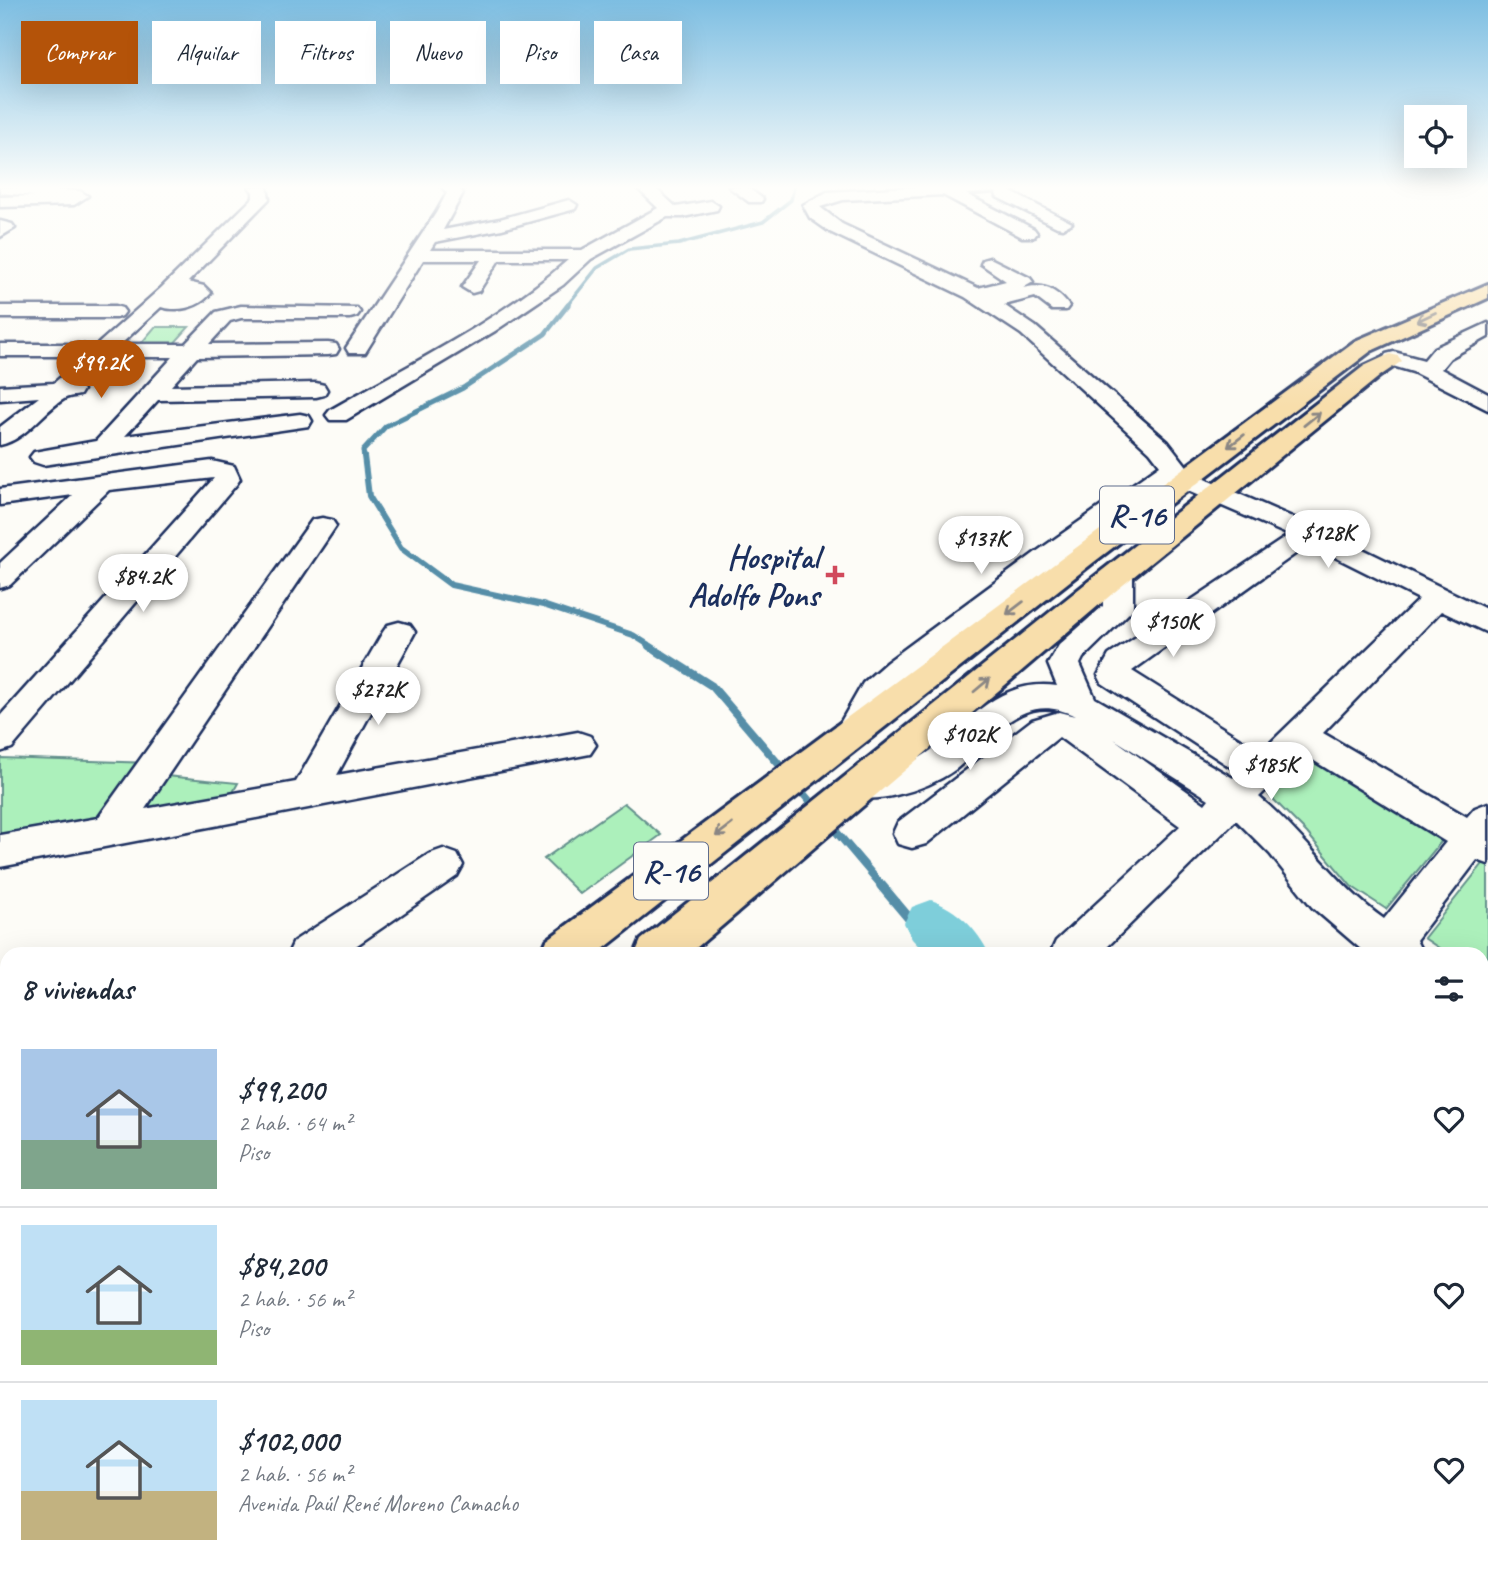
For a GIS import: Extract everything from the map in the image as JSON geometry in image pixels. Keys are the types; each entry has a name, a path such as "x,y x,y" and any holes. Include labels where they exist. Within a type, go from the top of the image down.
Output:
{"main road":[{"name":"R-16","path":"572,947 1363,346 1482,302"},
{"name":"R-16","path":"665,947 1118,573 1372,371 1407,363 1482,302"}],"street":[{"path":"178,296 209,260"},
{"path":"3,448 65,395 100,355 198,284 211,260"},
{"path":"357,348 373,316 412,260"},
{"path":"472,287 490,260"},
{"path":"338,415 488,327 556,281 579,260"},
{"path":"899,260 982,299 1028,330 1159,447 1184,480 1220,493 1359,557 1488,623"},
{"path":"990,264 1059,306"},
{"path":"982,299 1030,286"},
{"path":"0,312 115,312"},
{"path":"108,446 108,440 223,316 241,312 350,312"},
{"path":"1407,363 1431,366 1442,353 1488,329"},
{"path":"0,350 100,355 186,355 328,349"},
{"path":"1407,363 1488,403"},
{"path":"154,393 316,390"},
{"path":"0,396 65,395"},
{"path":"43,457 300,421"},
{"path":"0,497 212,469 225,471 227,479 0,739"},
{"path":"0,579 102,483"},
{"path":"109,832 322,526"},
{"path":"1262,771 1127,686 1114,675 1120,663 1296,542"},
{"path":"1081,704 1064,664 1070,652 1118,609 1118,573"},
{"path":"1078,947 1300,736 1429,606"},
{"path":"308,794 399,632"},
{"path":"836,806 887,784 909,779 933,766 1011,703 1034,697 1060,698 1081,704 1181,761 1233,799 1275,834 1334,903 1386,947"},
{"path":"912,833 1044,729 1059,724 1075,729 1205,824"},
{"path":"1300,736 1482,835 1394,947"},
{"path":"0,851 578,745"},
{"path":"320,947 443,865"}],"green space":[{"path":"155,327 189,327 170,348 137,348"},
{"path":"1306,755 1445,837 1386,909 1351,886 1307,833 1269,795"},
{"path":"0,758 151,763 104,832 0,852"},
{"path":"166,776 238,783 227,803 137,818"},
{"path":"624,803 661,835 580,894 544,859"},
{"path":"1486,860 1488,861 1488,947 1438,947 1424,938"}],"waterway":[{"path":"566,307 597,268 610,260"},
{"path":"364,457 363,451 386,426 463,388 545,334 568,305"},
{"path":"364,456 369,496 401,548 451,585 543,605 633,635 652,647"},
{"path":"649,646 712,686 788,775"},
{"path":"796,785 817,810"},
{"path":"828,822 883,887"},
{"path":"881,885 933,947"},
{"path":"931,923 955,947"}],"place":[{"name":"Hospital Adolfo Pons","path":"835,575"}]}
